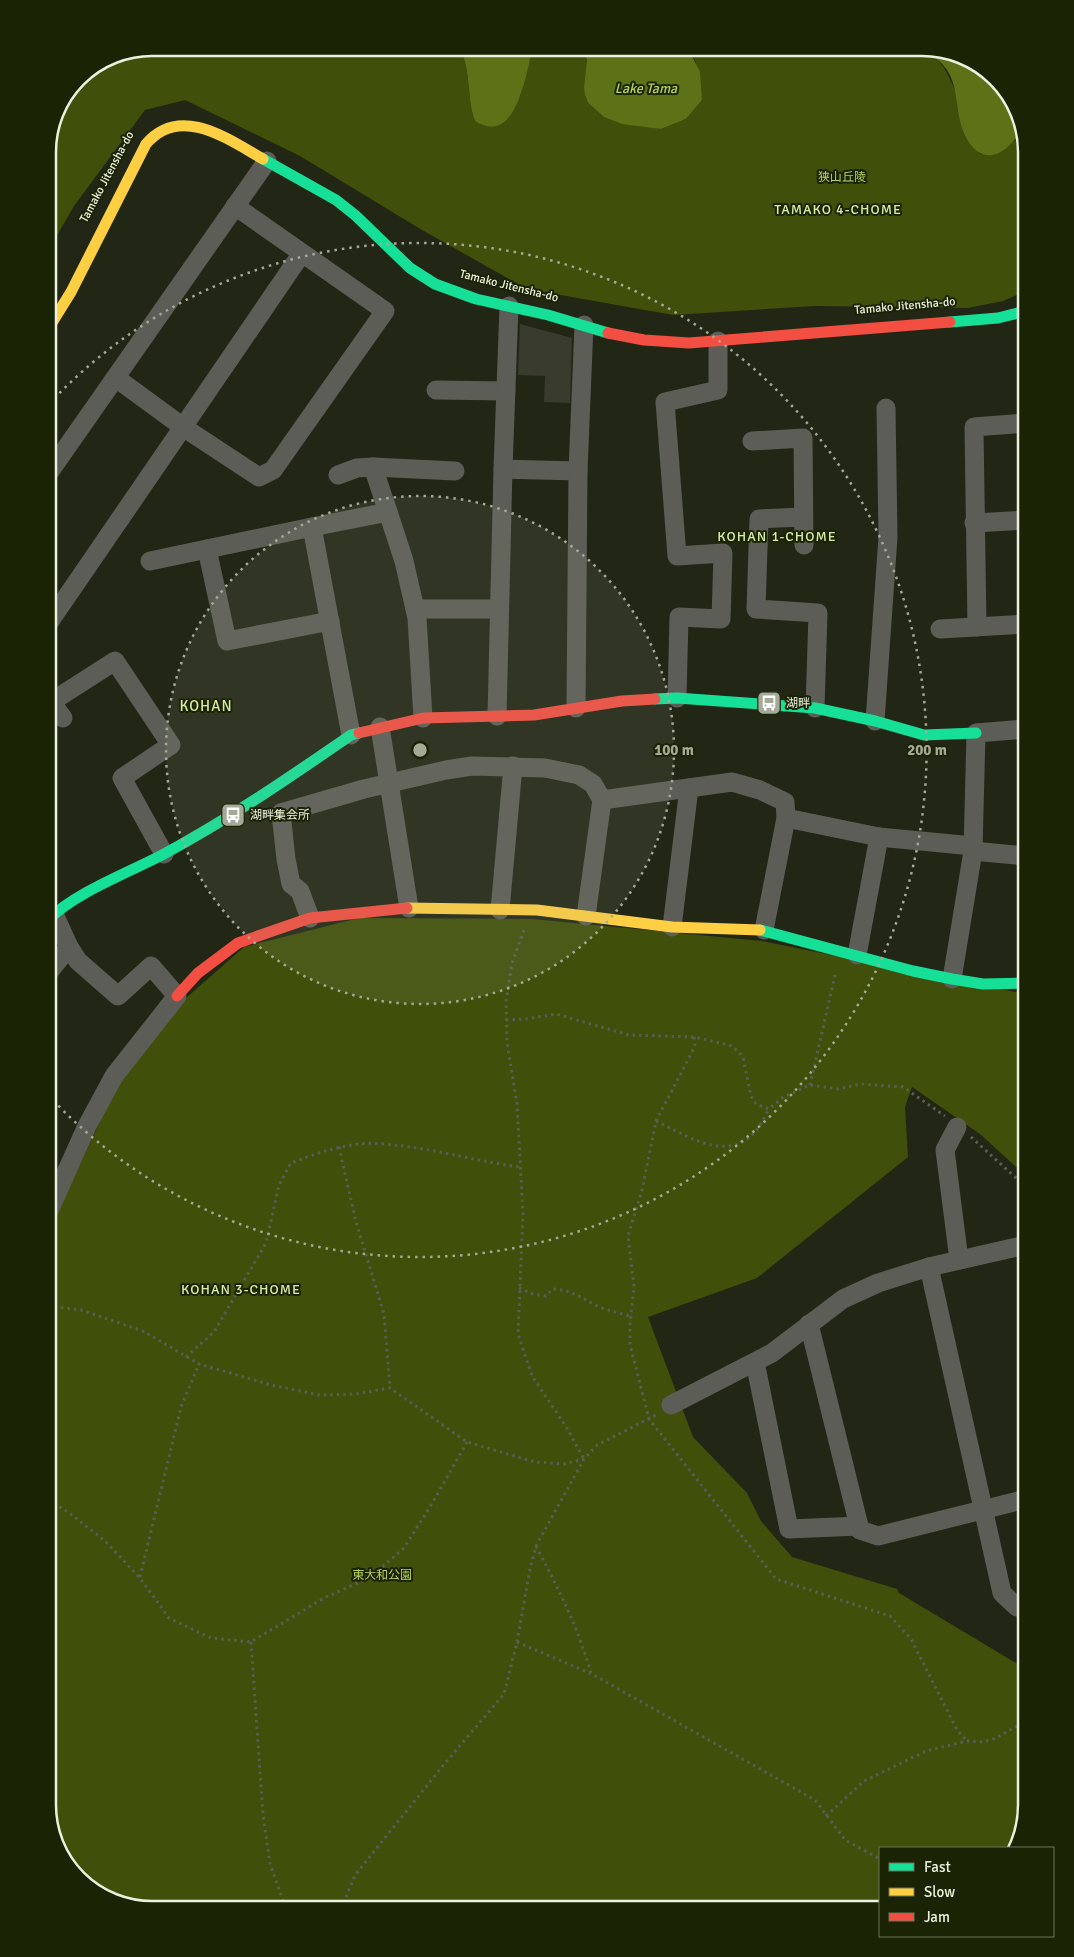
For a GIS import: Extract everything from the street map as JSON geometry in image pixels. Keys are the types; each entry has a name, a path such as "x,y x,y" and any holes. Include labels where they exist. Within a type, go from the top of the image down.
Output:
{"street":[{"path":"56,316 71,292 143,149 158,131 175,125 186,125 204,129 320,190 342,205 407,266 433,283 462,295 617,335 648,341 689,343 998,318 1018,312"},
{"path":"56,463 267,162"},
{"path":"116,378 259,477 273,470 385,311 235,206"},
{"path":"56,612 302,253"},
{"path":"497,716 509,306"},
{"path":"576,708 578,471 584,325"},
{"path":"677,698 679,617 721,619 723,554 677,556 665,402 718,390 718,341"},
{"path":"436,390 506,390"},
{"path":"875,721 888,537 886,408"},
{"path":"977,627 974,427 1018,424"},
{"path":"752,440 803,438 804,545"},
{"path":"338,475 357,468 374,467 455,471"},
{"path":"374,467 404,561 415,609 423,718"},
{"path":"503,469 578,471"},
{"path":"150,561 388,512"},
{"path":"803,517 759,519 756,609 818,613 815,708"},
{"path":"974,523 1018,520"},
{"path":"312,527 351,735"},
{"path":"207,549 227,641 330,621"},
{"path":"415,609 499,609"},
{"path":"940,629 1018,624"},
{"path":"56,699 115,661 171,745 122,778 164,854"},
{"path":"56,914 87,893 164,854 233,815 351,735 423,718 534,715 622,701 677,698 815,708 875,721 924,735 1018,729"},
{"path":"56,709 63,718"},
{"path":"380,727 409,908"},
{"path":"952,979 973,849 976,733"},
{"path":"310,918 300,891 291,884 286,859 282,813 364,789 446,770 472,766 545,768 579,775 593,784 602,800 586,916"},
{"path":"500,910 513,766"},
{"path":"602,800 732,782 760,790 785,802 786,818 764,930"},
{"path":"672,927 689,788"},
{"path":"786,818 879,837 1018,855"},
{"path":"857,955 879,837"},
{"path":"56,1195 87,1126 114,1076 177,996 198,973 238,943 310,918 409,908 537,910 672,927 764,930 952,979 983,984 1018,984"},
{"path":"56,926 78,961 118,996 151,966 177,996"},
{"path":"56,963 69,948"},
{"path":"957,1127 945,1150 959,1260"},
{"path":"672,1405 772,1353 809,1324 852,1295 878,1283 929,1267 1018,1247"},
{"path":"929,1267 1002,1593 1018,1607"},
{"path":"809,1324 860,1530 878,1536 1018,1501"},
{"path":"755,1362 789,1529 859,1526"}],"path":[{"path":"524,929 512,963 506,1001 507,1042 517,1104 523,1214 518,1334 532,1376 565,1425 584,1459"},
{"path":"810,1085 835,974"},
{"path":"506,1020 556,1014 629,1035 694,1037 729,1045 740,1052 746,1064 751,1096 756,1104 769,1109"},
{"path":"694,1037 695,1044 692,1052 656,1120 642,1190 628,1236 634,1286 630,1345 649,1419 776,1579 890,1616 911,1640 957,1730 967,1741"},
{"path":"656,1120 701,1143 735,1146 753,1135 769,1109 782,1098 810,1085 838,1089 860,1084 903,1087"},
{"path":"186,1357 214,1332 266,1243 279,1185 292,1162 340,1147 377,1143 436,1150 520,1167"},
{"path":"340,1147 356,1222 384,1314 390,1388"},
{"path":"519,1288 533,1294 546,1296 552,1289 562,1289 580,1296 593,1304 631,1316"},
{"path":"56,1307 81,1310 143,1331 199,1364 275,1386 320,1395 356,1394 390,1388 467,1442 535,1462 564,1464 584,1459"},
{"path":"140,1578 181,1407 199,1364"},
{"path":"345,1901 356,1875 446,1762 504,1694 517,1642 530,1568 536,1546 584,1459 597,1445 649,1419 672,1405"},
{"path":"56,1505 104,1540 140,1578 169,1618 211,1638 251,1642 324,1598 371,1577 404,1548 467,1442"},
{"path":"536,1546 568,1607 592,1674"},
{"path":"251,1642 263,1815 270,1864 283,1901"},
{"path":"517,1642 592,1674 815,1800 846,1840 879,1858"},
{"path":"826,1816 864,1781 926,1751 967,1741 983,1742 996,1738 1018,1726"}],"green space":[{"name":"狭山丘陵","path":"146,56 463,56 475,121 520,97 531,56 585,56 587,60 585,95 588,103 604,117 661,129 686,119 702,100 693,56 928,57 934,58 940,63 946,72 964,114 976,149 981,154 1017,139 1018,294 1003,301 968,308 815,306 673,315 527,289 422,230 300,156 185,100 145,110 74,206 56,237 56,146 61,121 72,99 84,84 104,69 134,58"},
{"name":"東大和公園","path":"359,918 532,919 762,941 1018,992 1018,1169 980,1134 912,1087 905,1107 908,1157 757,1278 648,1317 693,1437 747,1493 761,1521 792,1557 897,1589 899,1593 1018,1664 1018,1805 1013,1836 1008,1847 879,1847 879,1901 146,1901 121,1896 110,1891 99,1885 80,1868 69,1853 61,1836 56,1805 56,1216 118,1083 186,998 244,947"}],"water":[{"path":"463,56 531,56 517,103 510,116 501,124 489,127 475,121 472,112 466,65"},
{"name":"Lake Tama","path":"585,56 692,56 700,72 702,100 686,119 661,129 622,124 604,117 588,103 584,88 587,60"},
{"path":"914,56 940,58 970,69 990,84 998,94 1013,121 1016,134 1015,140 1007,148 990,155 982,154 968,141 962,128 955,90 949,73 935,58"}],"building":[{"path":"520,324 572,338 570,403 544,402 545,376 518,375"}],"traffic: fast":[{"path":"263,159 336,200 355,215 410,268 435,284 476,299 548,315 608,333"},
{"path":"950,322 998,318 1018,313"},
{"path":"655,699 677,698 815,708 875,721 924,735 976,733"},
{"path":"56,913 88,892 164,854 212,827 351,735 359,733"},
{"path":"760,930 913,971 983,984 1018,983"}],"traffic: slow":[{"path":"56,316 71,292 146,144 159,132 174,127 189,126 204,129 220,135 263,159"},
{"path":"407,908 537,910 672,927 760,930"}],"traffic: jam":[{"path":"608,333 644,340 689,343 950,322"},
{"path":"359,733 423,718 534,715 622,701 655,699"},
{"path":"177,996 198,973 238,943 310,918 407,908"}],"place":[{"name":"湖畔","path":"769,703"},
{"name":"湖畔集会所","path":"233,815"}],"district":[{"name":"TAMAKO 4-CHOME","path":"838,209"},
{"name":"KOHAN 1-CHOME","path":"777,536"},
{"name":"KOHAN","path":"206,706"},
{"name":"KOHAN 3-CHOME","path":"241,1289"}]}
